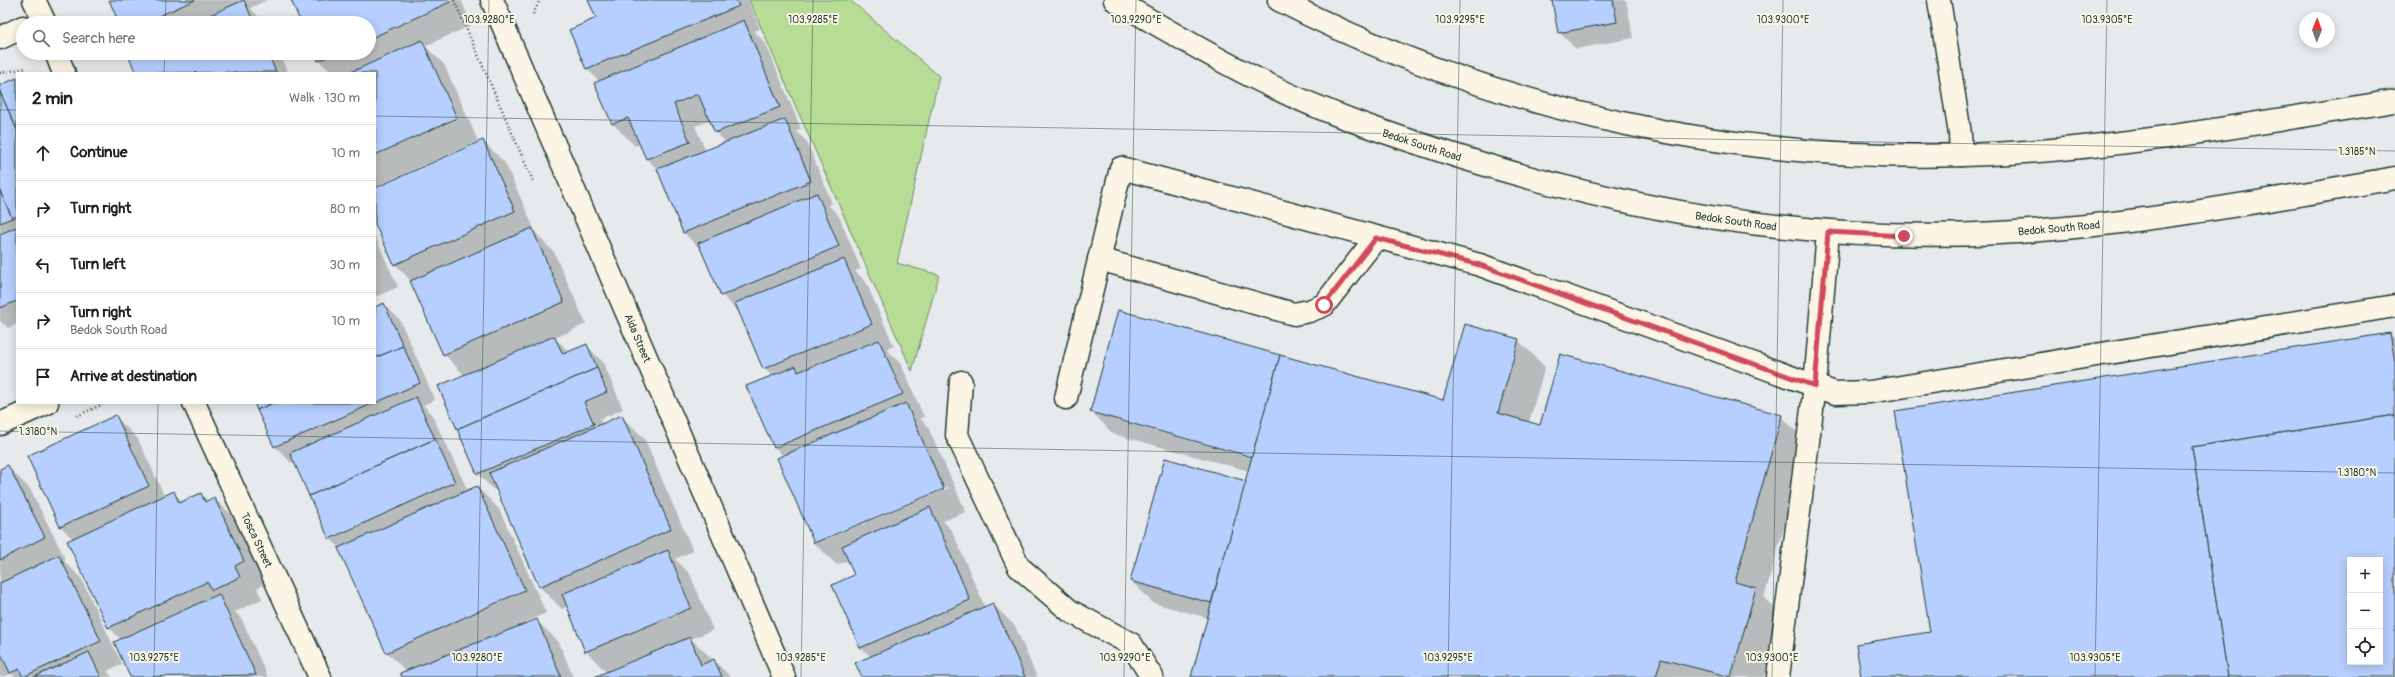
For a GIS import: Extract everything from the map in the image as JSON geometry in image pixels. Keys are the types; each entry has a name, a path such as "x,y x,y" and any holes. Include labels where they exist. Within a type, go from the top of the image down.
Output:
{"main road":[{"name":"Aida Street","path":"492,0 784,677"},
{"name":"Bedok South Road","path":"1115,0 1170,32 1268,85 1375,130 1588,195 1695,216 1828,232 1904,236 1999,233 2097,225 2219,208 2395,178"},
{"path":"1278,0 1322,22 1416,62 1511,94 1616,122 1714,140 1824,152 1910,156 1961,155 2091,146 2395,101"},
{"path":"1939,0 1960,134 1961,155"},
{"path":"0,38 16,30"},
{"path":"59,60 64,72"},
{"path":"1066,398 1121,168 1480,265 1836,393 1870,392 2395,306"},
{"path":"1778,677 1815,386 1828,232"},
{"path":"1099,259 1294,314 1309,311 1324,305 1376,238"},
{"path":"961,382 956,435 1019,567 1070,611 1131,644 1152,677"},
{"path":"0,424 45,404"},
{"name":"Tosca Street","path":"194,404 320,677"}],"path":[{"path":"0,73 23,68 34,68"}],"green space":[{"path":"749,0 850,0 939,76 897,263 939,275 912,371"}],"building":[{"path":"109,0 195,0 159,16 116,16"},
{"path":"244,0 251,16 208,16"},
{"path":"291,0 449,0 450,2 376,36 376,16 298,16"},
{"path":"588,0 736,0 739,6 586,69 569,30 596,18"},
{"path":"1552,0 1613,0 1617,22 1558,33"},
{"path":"744,20 780,107 715,133 698,94 674,104 690,142 646,159 628,118 612,124 594,83"},
{"path":"422,40 457,118 376,155 376,72 351,72"},
{"path":"130,60 271,60 276,72 136,72"},
{"path":"16,78 16,128 0,92 0,85"},
{"path":"0,92 16,128 16,216 12,218 0,191"},
{"path":"785,119 811,181 683,233 657,169"},
{"path":"483,140 515,211 394,265 376,226 376,188"},
{"path":"0,191 12,218 0,223"},
{"path":"817,193 839,246 721,296 698,243"},
{"path":"16,227 16,301 0,308 0,234"},
{"path":"532,228 564,302 443,355 410,281"},
{"path":"844,259 872,324 763,369 735,303"},
{"path":"384,303 403,346 376,358 376,307"},
{"path":"1118,310 1280,355 1252,457 1090,412"},
{"path":"1465,324 1519,339 1498,413 1540,425 1560,354 1782,415 1735,582 1756,588 1731,677 1661,659 1656,677 1191,677 1280,355 1443,400"},
{"path":"2390,333 2395,362 2395,415 2192,447 2228,677 1861,677 1856,644 1930,632 1895,411"},
{"path":"554,336 563,354 587,344 597,368 457,429 438,386"},
{"path":"879,340 903,394 774,448 746,386 796,366 798,372"},
{"path":"403,346 420,383 376,403 376,358"},
{"path":"597,368 607,392 584,402 594,424 477,474 457,429"},
{"path":"416,397 435,439 309,496 290,453"},
{"path":"906,403 944,489 814,543 777,458"},
{"path":"254,404 271,404 257,410"},
{"path":"271,404 372,404 274,447 257,410"},
{"path":"116,415 149,486 60,527 27,456"},
{"path":"622,415 671,529 539,587 489,473"},
{"path":"2395,415 2395,677 2228,677 2192,447"},
{"path":"435,439 455,482 329,539 309,496"},
{"path":"1165,458 1246,481 1211,603 1130,581"},
{"path":"8,465 45,537 0,560 0,469"},
{"path":"477,486 525,590 386,653 338,548"},
{"path":"174,491 179,503 201,493 205,502 214,497 244,561 235,566 240,577 212,590 207,582 108,628 67,541"},
{"path":"930,507 970,600 860,648 832,585 854,575 842,546"},
{"path":"668,550 691,608 585,652 562,594"},
{"path":"59,555 101,641 23,677 19,669 10,673 0,652 0,583"},
{"path":"219,594 256,675 130,677 114,642"},
{"path":"993,603 1025,677 862,677 855,663"},
{"path":"537,619 561,677 402,677 400,673"},
{"path":"690,637 701,665 714,659 722,677 594,677"},
{"path":"89,652 101,677 34,677"}],"route":[{"path":"1324,305 1376,238 1480,265 1815,386 1828,232 1904,236"}]}
